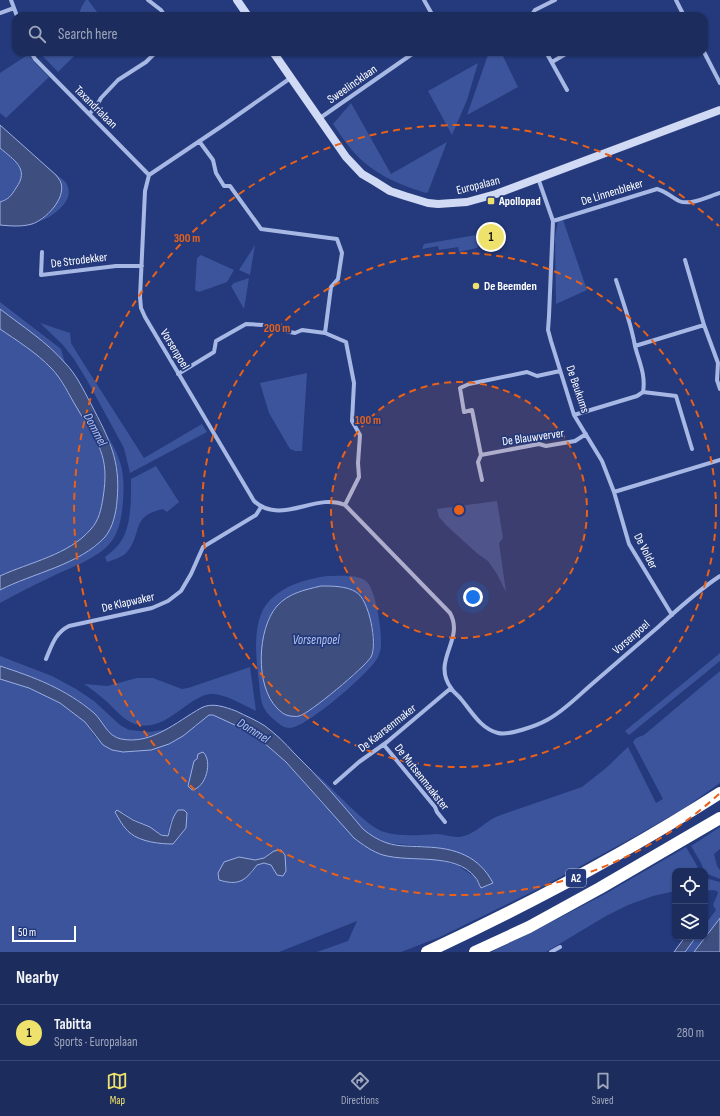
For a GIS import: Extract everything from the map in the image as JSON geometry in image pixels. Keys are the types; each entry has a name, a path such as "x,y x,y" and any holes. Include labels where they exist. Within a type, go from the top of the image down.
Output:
{"highway":[{"name":"A2","path":"427,952 520,908 590,871 689,813 720,793"},
{"name":"A2","path":"475,952 529,927 594,892 720,818"}],"street":[{"path":"11,0 16,12"},
{"path":"148,0 162,12"},
{"path":"237,0 245,12"},
{"path":"424,0 430,12"},
{"path":"534,12 554,0"},
{"path":"676,0 682,12"},
{"path":"0,13 14,8"},
{"name":"Taxandrialaan","path":"33,56 148,175"},
{"path":"89,114 96,107 101,98 118,80 146,62 152,56"},
{"name":"Europalaan","path":"276,56 346,157 362,174 390,191 412,199 438,204 467,202 496,194 720,110"},
{"name":"Sweelincklaan","path":"320,118 409,56"},
{"path":"548,56 567,90"},
{"path":"552,62 562,56"},
{"path":"706,56 720,83"},
{"path":"148,175 292,77"},
{"path":"199,141 213,160 216,173 224,186 230,186 261,229 338,239 342,253 338,279 331,287 325,333"},
{"name":"Vorsenpoel","path":"148,175 145,191 140,297 141,308 178,374 254,501 261,507"},
{"name":"De Beukums","path":"538,178 553,221 548,330 574,415 602,461 614,492"},
{"name":"De Linnenbleker","path":"553,221 657,189 666,191 679,200 685,202 720,193"},
{"name":"De Strodekker","path":"42,252 41,275 116,266 142,266"},
{"path":"685,260 704,325 719,363 717,380 720,389"},
{"path":"616,280 634,334 635,346 645,382 643,392"},
{"path":"178,374 214,352 216,341 246,324 280,326 285,331 295,333 302,330 325,333 346,342 354,383 352,421 360,435 358,463 360,476 345,505 331,502 277,511 268,510 261,507"},
{"path":"635,346 704,325"},
{"path":"482,480 478,462 480,455 472,410 464,412 460,388 469,384 527,372 537,376 560,371"},
{"path":"574,415 637,396 643,392 676,396 692,449"},
{"name":"De Blauwverver","path":"480,455 538,444 546,446 575,441 586,434"},
{"path":"614,492 720,460"},
{"name":"De Volder","path":"614,492 629,544 672,615"},
{"name":"Vorsenpoel","path":"345,505 450,613 454,621 455,629 444,664 444,674 451,688 483,726 490,731 500,734 510,733 539,724 556,714 720,576"},
{"name":"De Klapwaker","path":"46,659 56,636 69,626 152,608 159,606 172,598 181,591 186,584 203,547 256,515 261,507"},
{"name":"De Kaarsenmaker","path":"335,783 451,688"},
{"name":"De Mutsenmaakster","path":"384,744 435,807 445,822"},
{"path":"551,952 560,947"}],"shaded area":[{"path":"86,0 88,0 97,12 80,12"},
{"path":"26,56 30,56 49,77 6,118 0,113 0,73"},
{"path":"43,56 74,56 58,72"},
{"path":"488,56 503,56 518,87 467,115"},
{"path":"478,63 467,100 452,135 428,91"},
{"path":"351,103 391,174 447,142 428,192 426,193 415,190 385,177 367,165 351,149 333,124"},
{"path":"0,148 15,161 21,170 21,175 20,181 11,195 0,202"},
{"path":"52,172 66,182 69,193 65,203 60,208 50,216 40,221 53,208 61,182"},
{"path":"563,220 587,290 556,304 555,238 558,221"},
{"path":"476,235 477,248 459,252 458,247 439,250 438,246 422,249 424,244"},
{"path":"255,245 250,275 239,270"},
{"path":"201,255 234,270 227,282 199,292 195,290 197,258"},
{"path":"249,278 244,309 231,286 234,283"},
{"path":"0,302 61,349 65,363 43,342 0,309"},
{"path":"40,323 70,333 71,343 144,458 202,424 207,432 130,473 124,448 88,382 74,359 63,345"},
{"path":"0,329 38,356 57,375 98,443 104,462 105,481 100,515 89,532 79,541 53,555 0,576"},
{"path":"307,373 302,451 295,451 290,449 269,413 260,383"},
{"path":"109,438 120,461 123,475 123,501 121,517 117,532 111,542 105,548 82,563 30,587 0,603 0,590 85,553 97,545 106,536 114,519 118,493 116,469"},
{"path":"156,466 179,502 167,512 163,509 146,516 141,521 132,545 127,552 120,557 107,562 105,557 119,544 129,521 131,479"},
{"path":"497,501 503,538 499,543 506,592 497,574 488,561 447,526 439,517 437,509"},
{"path":"348,576 358,577 366,581 373,593 378,611 381,650 373,664 338,698 310,719 298,726 290,728 283,726 270,716 265,710 262,702 256,651 257,628 264,608 270,600 282,590 319,577","holes":["300,591 362,598 374,634 374,646 372,653 357,673 331,694 261,666 263,642 268,621 273,612 289,597"]},
{"path":"720,653 720,661 629,735 625,731"},
{"path":"0,656 52,676 76,689 94,701 120,725 129,730 150,732 168,729 151,736 133,740 116,737 109,732 93,712 72,696 25,674 0,666"},
{"path":"250,667 256,711 230,698 213,694 204,695 167,719 147,726 135,724 127,720 84,684 107,686 137,678 153,678 182,689"},
{"path":"720,671 720,783 683,809 540,888 440,937 401,952 317,952 348,941 357,921 279,952 0,952 0,679 29,688 60,703 85,722 95,737 112,750 123,752 151,750 197,726 205,717 209,715 223,719 255,736 286,762 321,802 363,845 383,855 438,860 457,865 475,877 481,888 493,883 440,848 387,843 370,835 363,829 315,773 358,814 376,828 384,832 403,835 436,834 460,837 473,832 498,816 582,787 606,768 628,747 656,803 663,799 633,742 636,738 644,735","holes":["178,810 186,828 173,844 147,841 131,834 122,824 123,812 168,836 170,823","274,851 271,865 264,863 257,865 251,874 224,862 238,857 255,860 264,858"]},
{"path":"720,827 720,849 714,854 717,866 720,870 720,879 708,874 708,868 703,868 691,846"},
{"path":"686,847 698,868 672,868 672,892 653,896 628,905 606,916 546,952 491,952 532,932 605,894"},
{"path":"708,879 720,882 720,918 708,934 708,921 716,910 713,905 718,893 717,891 708,891"},
{"path":"694,940 703,940 694,952 685,952"}],"water":[{"path":"0,125 56,175 61,183 62,189 60,196 53,208 43,218 32,224 20,226 0,225 0,202 6,200 11,195 20,181 21,170 15,161 0,148"},
{"name":"Dommel","path":"0,309 34,334 58,355 76,377 108,439 115,462 118,486 114,520 108,533 94,547 69,562 0,590 0,576 60,552 82,538 94,526 98,518 103,498 105,471 100,450 96,441 62,382 45,362 0,329"},
{"name":"Vorsenpoel","path":"321,586 339,587 352,590 361,596 365,603 371,622 373,633 373,651 367,662 325,699 299,716 288,716 277,708 270,698 265,686 261,657 265,629 270,616 277,606 287,598 297,593"},
{"name":"Dommel","path":"0,666 37,679 61,690 94,713 112,735 121,739 143,739 153,736 173,726 205,706 214,705 236,711 262,724 277,735 321,781 363,829 371,835 387,843 401,846 447,849 465,855 481,866 493,883 481,888 475,877 466,869 456,864 444,861 383,855 368,848 354,838 286,762 270,748 255,736 213,715 209,715 183,736 169,744 151,750 123,752 112,750 103,745 85,722 60,703 29,688 0,679"},
{"path":"203,752 206,756 208,767 206,774 201,784 192,790 188,786 194,761 197,759 198,754"},
{"path":"117,810 133,820 150,827 161,835 168,836 174,816 178,810 184,810 187,813 186,828 173,844 157,843 140,839 130,833 121,823 115,812"},
{"path":"281,850 285,855 286,871 283,876 277,875 271,865 264,863 257,865 249,875 241,881 226,882 219,880 218,873 224,862 239,857 255,860 264,858 274,851"},
{"path":"720,918 720,952 694,952 703,940 708,940 708,934"},
{"path":"683,940 694,940 685,952 674,952"}],"place":[{"name":"Apollopad","path":"491,201"},
{"name":"Tabitta","path":"491,237"},
{"name":"De Beemden","path":"476,286"}]}
